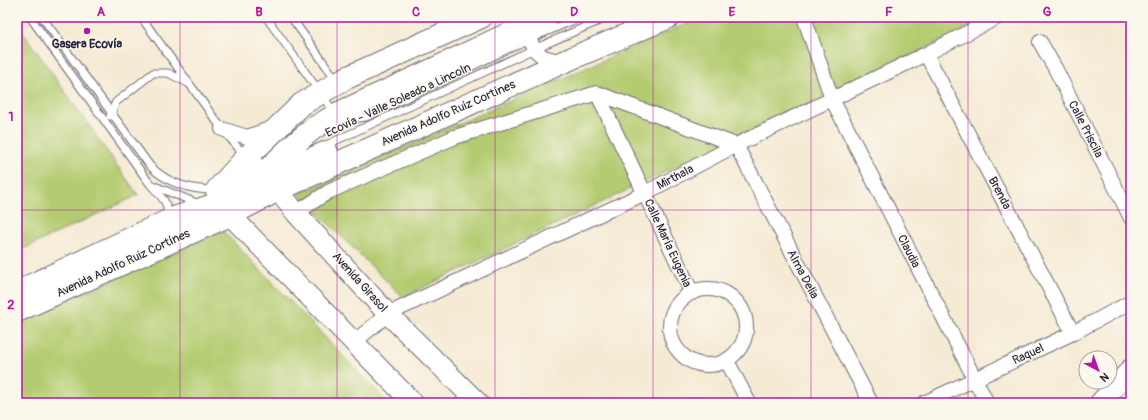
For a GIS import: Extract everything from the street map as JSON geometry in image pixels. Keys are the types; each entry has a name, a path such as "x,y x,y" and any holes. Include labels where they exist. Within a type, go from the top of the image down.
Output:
{"main road":[{"path":"538,44 547,17"},
{"path":"538,44 634,17"},
{"path":"17,292 169,221 214,204 239,192 269,182 292,146 314,128 339,112 449,62 538,44 652,17"},
{"name":"Avenida Adolfo Ruiz Cortínes","path":"214,204 269,182 538,44 669,17"},
{"name":"Avenida Adolfo Ruiz Cortínes","path":"17,311 202,227 214,204 246,158 302,104 329,88 476,18"}],"street":[{"name":"Claudia","path":"804,17 832,98 987,403"},
{"name":"Mirthala","path":"354,342 388,314 645,193 736,145 926,54 998,17"},
{"name":"Calle Priscila","path":"1040,42 1055,68 1131,218"},
{"name":"Brenda","path":"926,54 1073,333"},
{"path":"296,213 328,192 455,136 597,93 736,145"},
{"name":"Calle María Eugenia","path":"597,93 692,293"},
{"path":"222,129 247,137 274,127 290,116"},
{"name":"Alma Delia","path":"736,145 871,403"},
{"name":"Avenida Girasol","path":"246,158 388,314 478,403"},
{"path":"214,204 354,342 413,403"},
{"name":"Calle María Eugenia","path":"702,289 713,289 732,297 740,305 747,325 746,336 742,346 736,354 727,361 714,366 700,365 688,360 677,351 671,339 670,325 673,312 680,301 692,293 702,289"},
{"name":"Raquel","path":"924,403 1073,333 1131,302"},
{"path":"727,361 749,403"},
{"path":"1100,403 1131,368"}],"lane":[{"path":"30,17 150,184 167,204 167,218 169,221"},
{"path":"42,17 156,173 214,204"},
{"path":"142,17 188,83 222,129 246,158"},
{"path":"266,17 329,88"},
{"path":"290,17 329,88 331,108 339,112"},
{"path":"538,44 581,17"},
{"name":"Ecovía - Valle Soleado a Lincoln","path":"269,182 538,44 608,17"},
{"path":"109,127 111,112 116,102 153,74 168,73 188,83"},
{"path":"150,184 214,204"}],"green space":[{"path":"702,17 991,17 403,297 298,194"},
{"path":"17,24 138,195 17,252"},
{"path":"223,231 388,403 17,403 17,323"}],"place":[{"name":"Gasera Ecovía","path":"87,31"}]}
